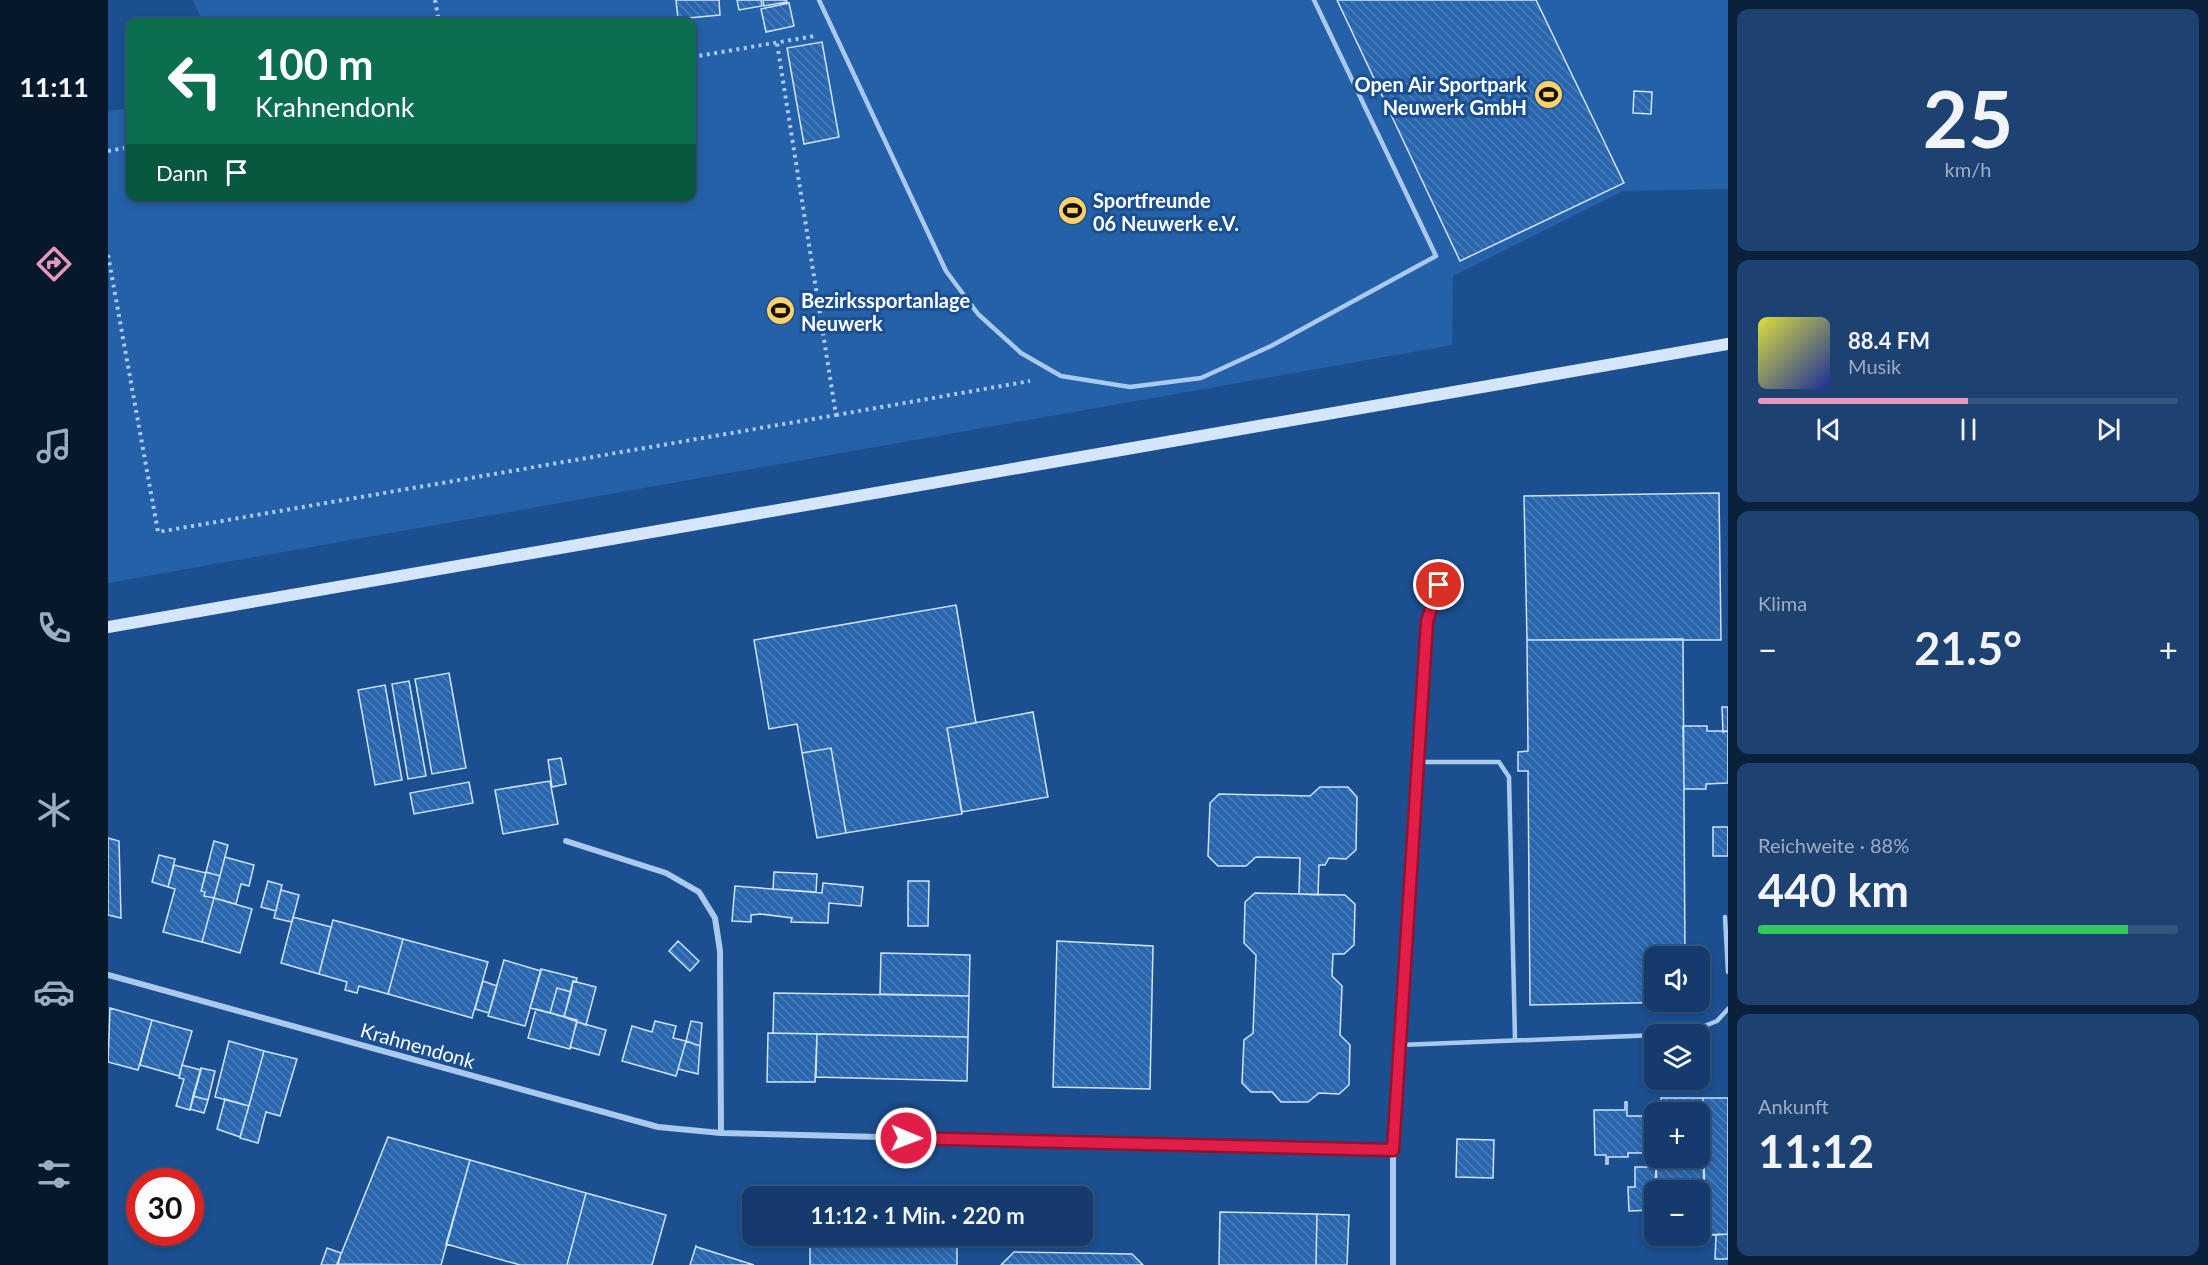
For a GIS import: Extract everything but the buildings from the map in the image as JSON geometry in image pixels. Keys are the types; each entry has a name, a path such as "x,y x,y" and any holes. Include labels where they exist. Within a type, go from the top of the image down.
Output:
{"main road":[{"path":"108,627 1728,344"}],"street":[{"path":"1393,1265 1393,1150 1427,621 1445,567"},
{"path":"566,841 666,873 699,892 715,918 720,951 721,1133"},
{"name":"Krahnendonk","path":"108,975 658,1127 721,1133 1393,1150"}],"lane":[{"path":"819,0 946,271 987,322 1021,353 1061,376 1130,387 1201,378 1271,346 1436,256 1314,0"},
{"path":"1418,762 1499,762 1509,777 1515,1040"},
{"path":"1725,917 1728,972"},
{"path":"1400,1045 1684,1034 1717,1021 1728,1009"}],"path":[{"path":"435,0 438,18"},
{"path":"696,56 834,32"},
{"path":"777,43 836,415"},
{"path":"108,151 126,148"},
{"path":"108,255 158,532 1061,376"}],"shaded area":[{"name":"Bezirkssportanlage Neuwerk","path":"193,0 1728,0 1728,189 1623,191 1453,276 1452,345 108,583 108,111 126,109 126,201 696,201 696,18 201,18"}],"place":[{"name":"Open Air Sportpark Neuwerk GmbH","path":"1548,95"},
{"name":"Sportfreunde 06 Neuwerk e.V.","path":"1072,211"},
{"name":"Bezirkssportanlage Neuwerk","path":"780,311"}],"route":[{"path":"906,1138 1393,1150 1427,621 1439,585"}]}
